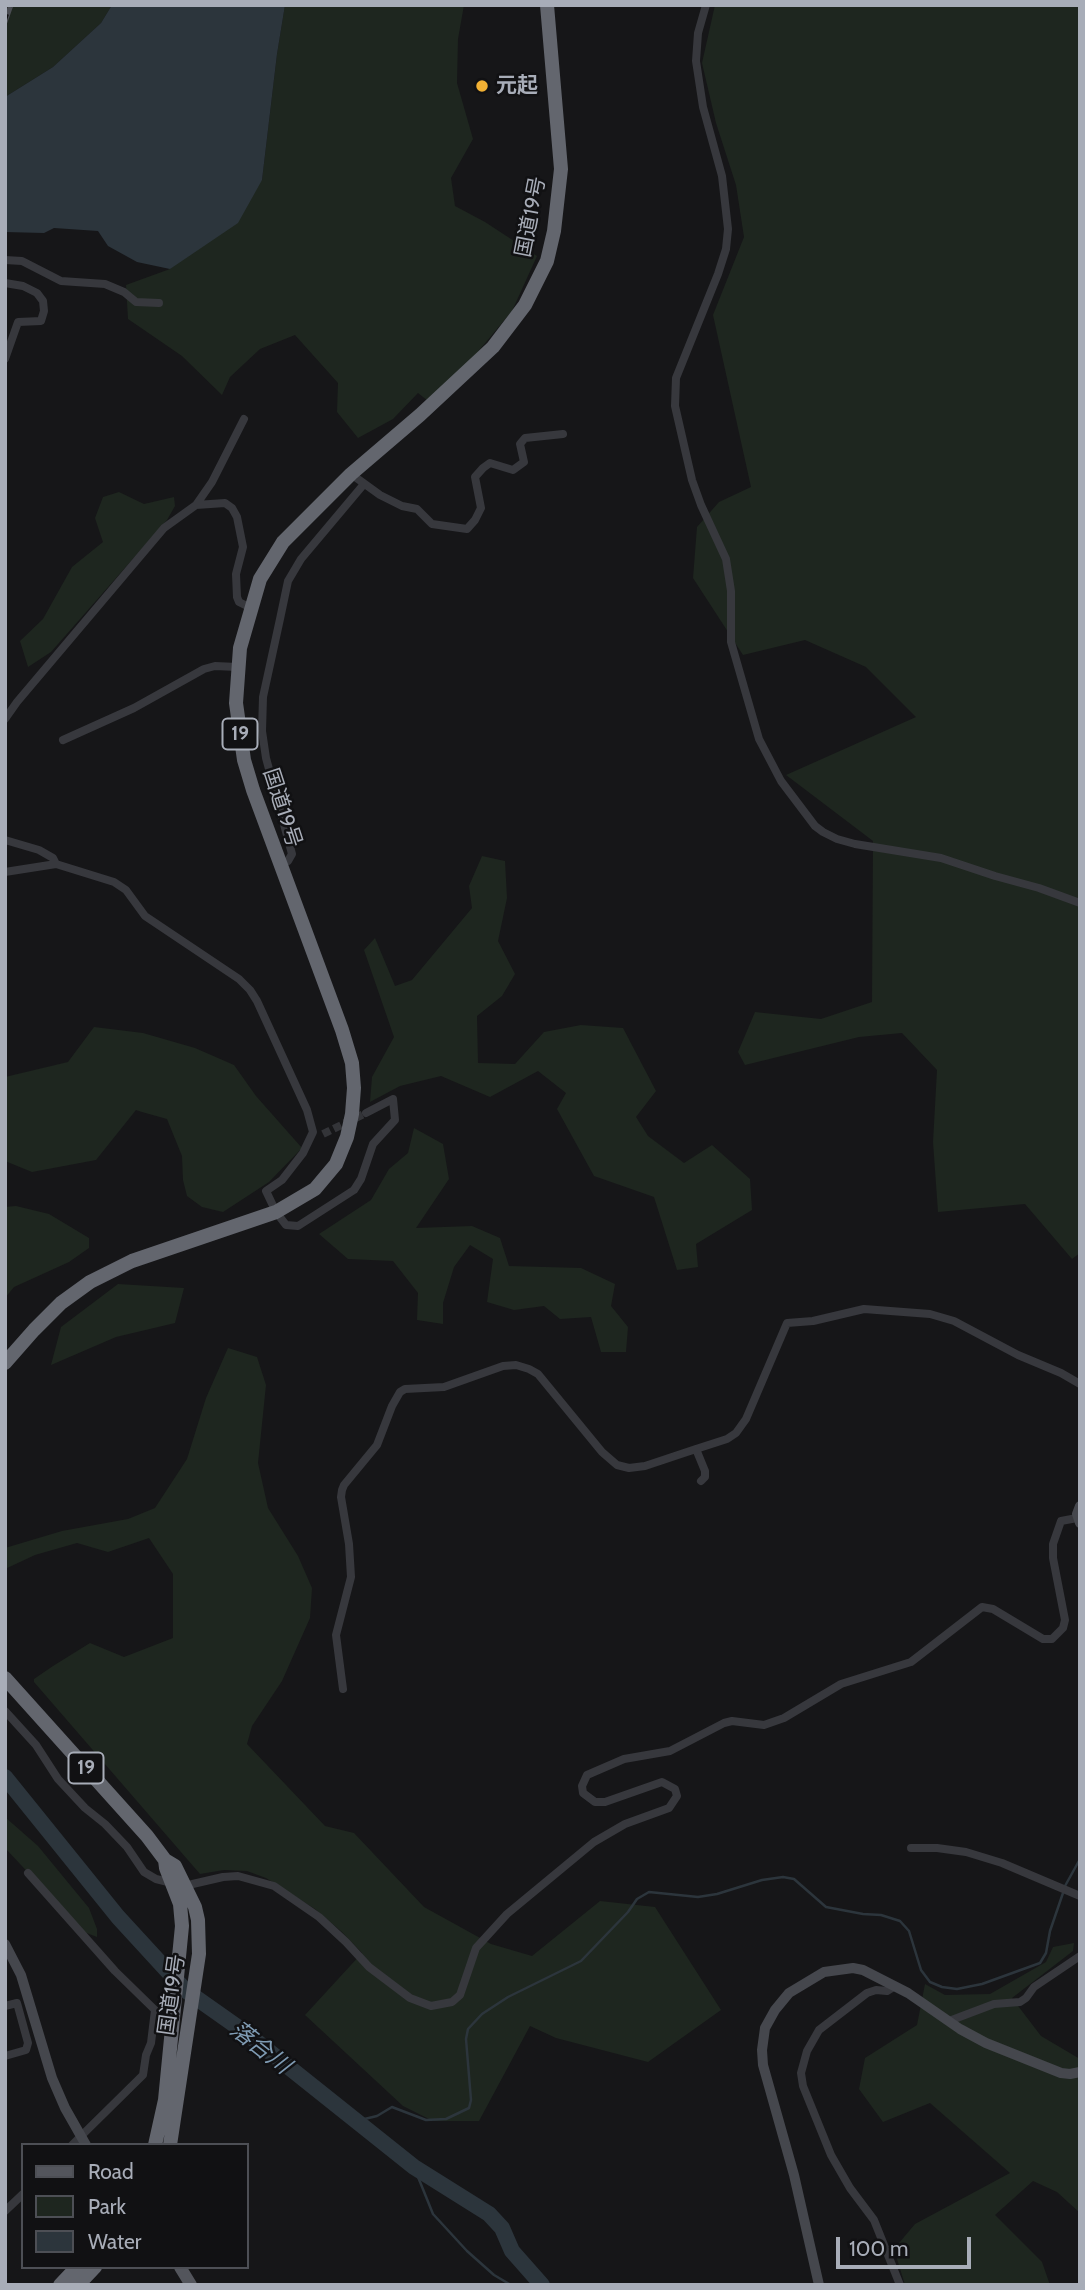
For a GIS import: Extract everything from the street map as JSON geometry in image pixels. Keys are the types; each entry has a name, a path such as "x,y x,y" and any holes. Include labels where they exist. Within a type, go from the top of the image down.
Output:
{"highway":[{"name":"国道19号","path":"5,1363 61,1303 90,1282 132,1261 276,1212 315,1189 336,1164 347,1138 354,1088 352,1063 279,865 244,760 236,703 237,667 260,579 283,542 351,474 493,347 525,305 547,261 559,200 561,169 547,5"},
{"name":"国道19号","path":"5,1678 166,1860 175,1866 187,1886 198,1920 199,1954 170,2143"},
{"name":"国道19号","path":"155,2143 165,2101 182,1926 180,1905 166,1860"},
{"path":"60,2285 75,2269"},
{"path":"78,2285 93,2269"}],"main road":[{"path":"181,2269 191,2285"}],"street":[{"path":"706,5 698,33 696,61 702,107 722,176 728,229 726,249 718,274 676,379 675,406 692,480 726,559 731,591 731,642 759,739 781,780 815,825 830,836 855,844 941,858 1080,903"},
{"path":"5,260 22,261 61,281 105,284 124,292 136,302 159,303"},
{"path":"5,283 23,286 37,293 43,301 44,312 41,321 18,321 5,359"},
{"path":"5,719 164,528 196,505 212,482 244,419"},
{"path":"351,474 380,495 402,506 417,509 432,524 467,530 481,508 475,477 483,468 491,463 513,470 524,462 520,444 525,438 563,434"},
{"path":"279,865 288,861 292,855 266,758 262,731 263,697 283,606 289,581 301,559 364,484"},
{"path":"196,505 225,503 237,517 243,547 236,574 237,597 239,602 251,608"},
{"path":"63,740 134,708 204,669 215,666 237,667"},
{"path":"5,840 39,850 56,864"},
{"path":"5,872 56,864 114,882 126,890 145,916 239,979 250,990 301,1098 313,1132 303,1153 282,1180 266,1192 286,1225 298,1226 354,1190 362,1179 373,1144 395,1119 393,1099 366,1114"},
{"path":"313,1132 323,1134"},
{"path":"343,1689 336,1635 351,1577 342,1490 377,1445 400,1392 405,1389 444,1387 503,1366 516,1365 538,1374 602,1452 617,1465 629,1468 645,1466 727,1439 742,1427 787,1323 813,1321 852,1311 919,1312 954,1321 991,1342 1080,1384"},
{"path":"696,1449 705,1471 701,1482"},
{"path":"5,1711 36,1745 58,1779 127,1847 144,1872 156,1879 187,1886 239,1876 274,1886 319,1917 369,1967 410,1998 431,2006 452,2002 460,1994 476,1948 501,1919 594,1842 625,1824 668,1808 677,1796 675,1788 662,1782 605,1802 594,1802 583,1793 582,1786 587,1774 624,1759 670,1751 724,1723 732,1721 764,1725 783,1718 841,1684 911,1662 982,1607 993,1609 1043,1639 1052,1639 1058,1635 1065,1620 1053,1558 1053,1544 1061,1521 1079,1521 1080,1506"},
{"path":"911,1848 966,1852 1076,1894"},
{"path":"5,1944 20,1975 52,2078 80,2142 143,2075 146,2055 152,2043 155,2010 115,1971 28,1873"},
{"path":"949,2021 994,2004 1020,2002 1034,1987 1080,1956"},
{"path":"819,2285 794,2175 763,2065 765,2028 789,1993 824,1972 853,1968 863,1970 895,1986 986,2043 1061,2073 1080,2072"},
{"path":"895,1986 887,1991 867,1993 819,2030 807,2050 801,2073 803,2086 831,2155 850,2188 874,2220 901,2285"},
{"path":"5,2007 16,2003 28,2043 26,2050 5,2056"},
{"path":"5,2211 21,2196"}],"green space":[{"path":"5,5 112,5 101,23 53,67 5,97"},
{"path":"285,5 464,5 458,39 457,83 473,139 451,178 455,206 537,256 512,311 471,360 428,401 418,393 393,419 358,438 337,412 338,383 295,335 260,349 230,377 222,395 182,356 128,319 126,285 170,269 262,180"},
{"path":"715,5 1080,5 1080,1253 1072,1259 1025,1204 938,1212 933,1142 937,1070 902,1033 859,1037 745,1065 738,1052 755,1012 821,1019 872,1002 873,841 786,775 916,717 866,667 805,640 743,655 693,578 697,527 719,502 751,487 713,315 744,237 736,185 716,123 702,63"},
{"path":"119,492 144,504 174,497 175,506 167,520 51,652 28,667 20,641 43,619 72,567 103,542 95,518 103,497"},
{"path":"482,856 505,861 507,898 498,941 515,974 502,996 477,1016 478,1063 515,1064 544,1032 581,1025 623,1028 656,1091 636,1117 648,1136 684,1163 712,1145 750,1179 752,1210 696,1244 698,1267 677,1270 654,1197 594,1176 557,1109 566,1093 538,1071 490,1097 441,1076 400,1086 370,1102 372,1077 394,1037 364,950 375,938 395,986 412,980 472,908 469,886"},
{"path":"94,1027 143,1033 195,1048 234,1065 256,1096 302,1148 269,1182 223,1212 202,1207 187,1196 182,1156 167,1119 136,1110 96,1160 32,1172 5,1161 5,1077 68,1062"},
{"path":"414,1128 443,1144 449,1179 416,1228 472,1226 500,1238 509,1266 581,1268 615,1284 611,1306 628,1327 626,1352 601,1352 591,1317 560,1319 544,1306 514,1310 487,1302 493,1259 470,1245 454,1267 443,1303 443,1324 417,1320 418,1293 393,1261 348,1259 319,1234 371,1200 389,1169 408,1153"},
{"path":"16,1206 49,1214 89,1238 89,1248 69,1262 14,1287 5,1298 5,1207"},
{"path":"118,1284 184,1288 175,1323 116,1337 51,1365 61,1327"},
{"path":"228,1348 257,1357 266,1385 258,1463 268,1508 298,1556 312,1588 310,1618 282,1681 252,1726 247,1744 325,1826 354,1833 424,1907 491,1944 532,1956 600,1901 655,1907 721,2010 648,2062 556,2038 530,2026 479,2121 433,2121 403,2106 305,2015 362,1953 315,1909 266,1878 247,1871 224,1870 200,1874 34,1682 34,1679 90,1643 124,1657 173,1638 173,1574 149,1538 108,1552 77,1543 35,1555 5,1569 5,1548 62,1531 128,1519 155,1508 187,1459 206,1398"},
{"path":"5,1817 38,1846 89,1908 97,1929 97,1937 84,1932 5,1848"},
{"path":"1074,1943 1073,1951 1012,1998 1041,2036 1080,2059 1080,2213 1057,2192 1033,2181 995,2215 1042,2262 1050,2285 905,2285 894,2249 915,2224 1010,2173 930,2103 883,2122 859,2089 865,2058 917,2025 925,1984 945,1995 990,1994 1046,1962 1053,1947"}],"water":[{"path":"112,5 285,5 262,180 238,223 170,269 137,262 108,246 98,231 54,228 44,233 5,232 5,97 53,67 101,23"}],"waterway":[{"name":"落合川","path":"5,1777 118,1917 185,1990 246,2033 414,2167 489,2214 502,2228 512,2251 542,2285"},
{"path":"1065,1886 1080,1859"},
{"path":"356,2121 377,2116 392,2107 426,2120 446,2119 469,2108 471,2100 466,2039 468,2029 482,2014 508,1997 581,1961 637,1899 649,1892 698,1897 762,1880 783,1877 794,1879 826,1907 881,1915 900,1921 909,1931 921,1970 930,1982 957,1989 982,1984 1040,1963 1046,1953 1050,1931 1063,1893"},
{"path":"414,2167 433,2214 467,2251 494,2275 511,2285"}],"tunnel":[{"path":"323,1134 366,1113"}],"railway":[{"path":"5,22 11,5"}],"place":[{"name":"元起","path":"482,86"}]}
